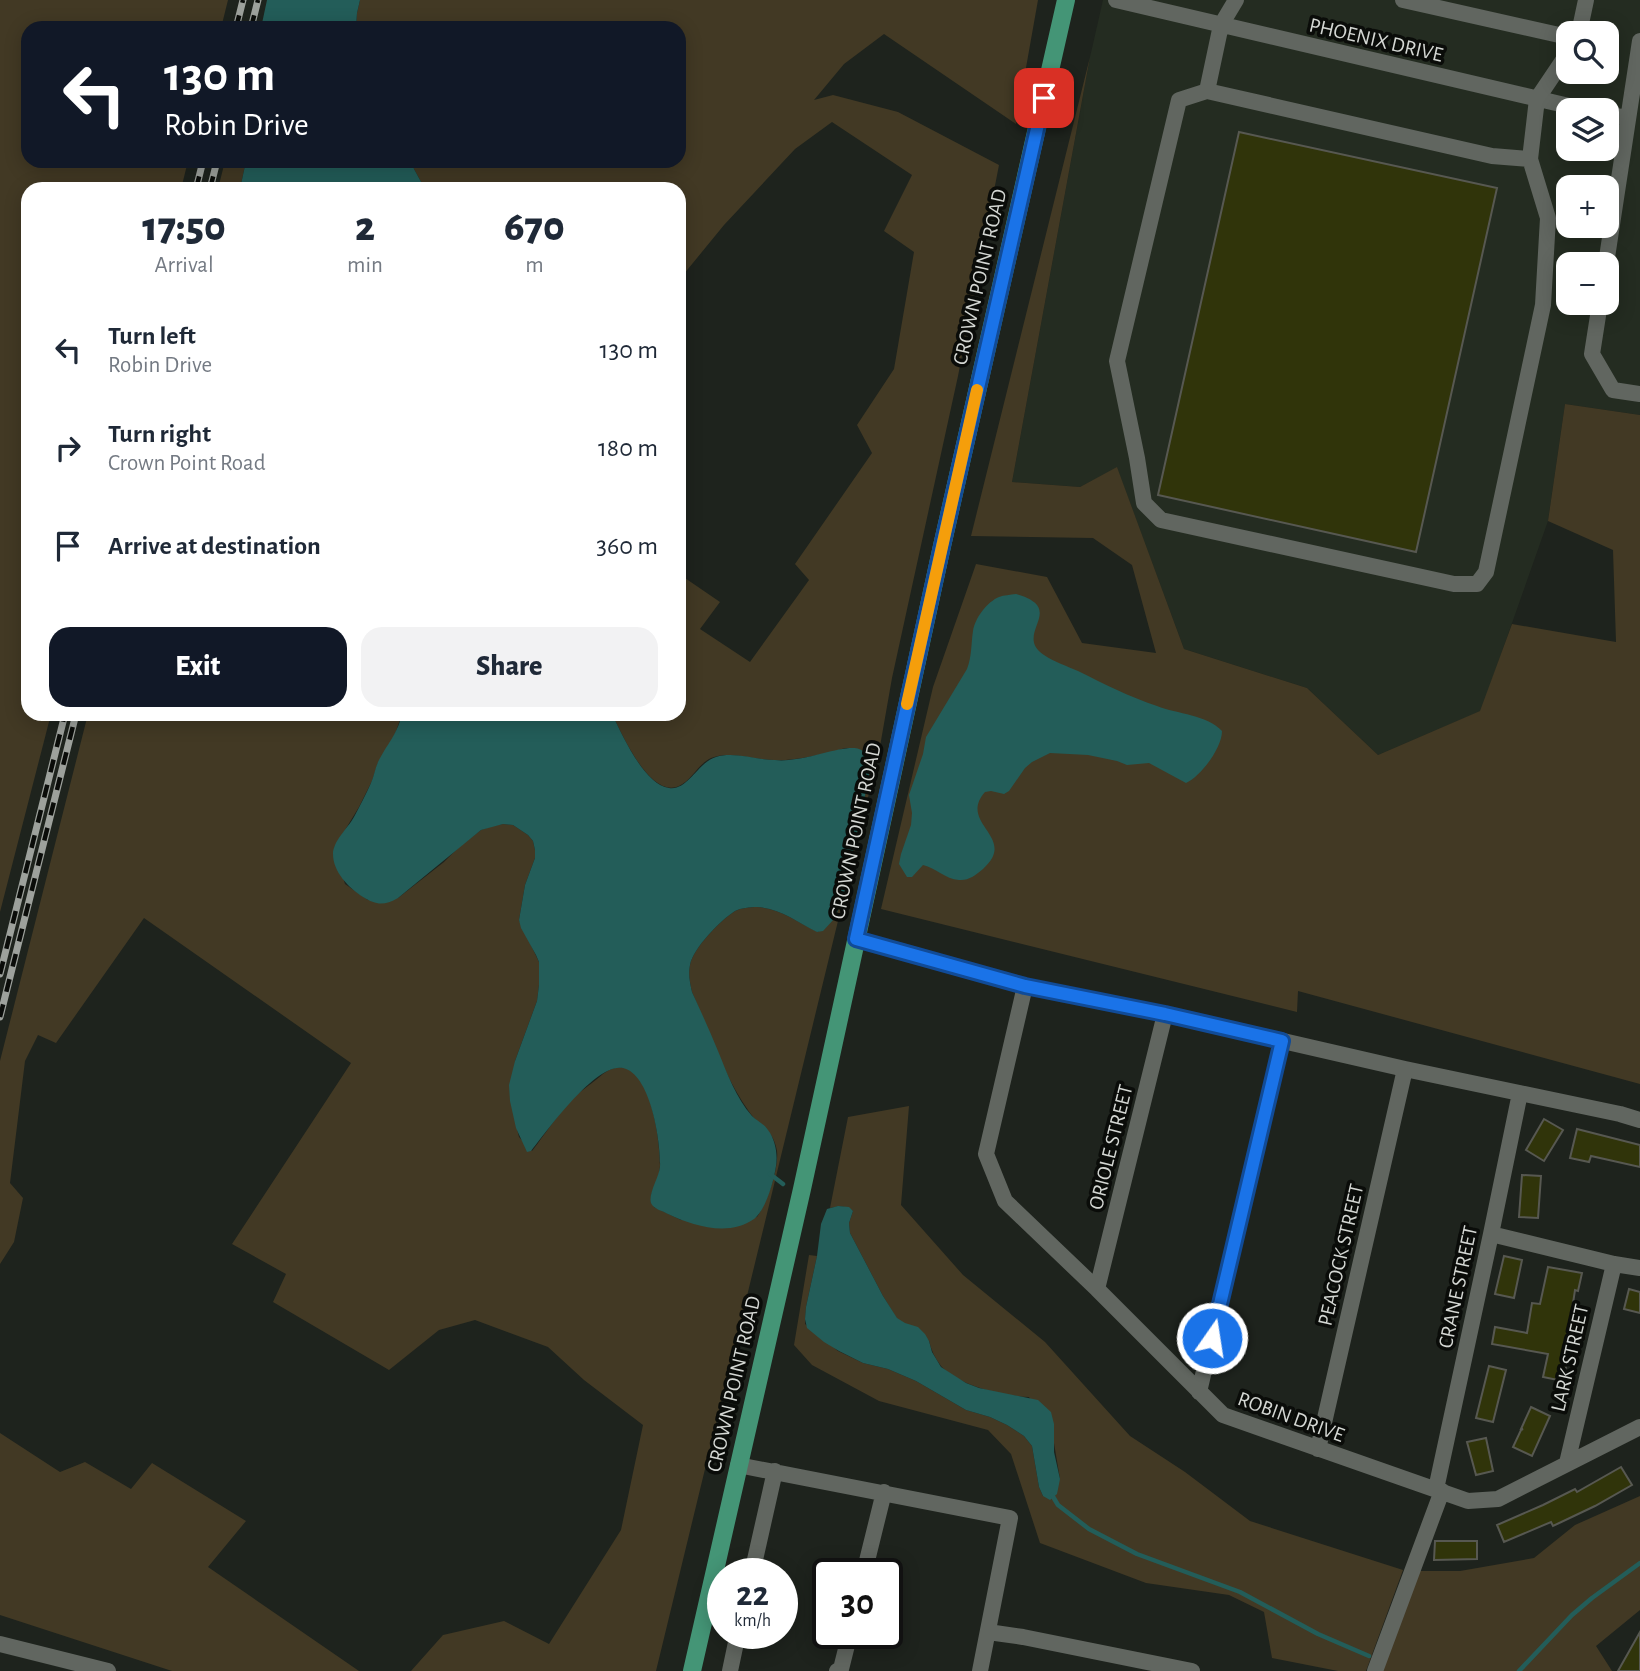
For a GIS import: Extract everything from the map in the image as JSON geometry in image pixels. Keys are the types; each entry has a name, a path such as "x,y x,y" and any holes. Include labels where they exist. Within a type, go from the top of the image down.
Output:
{"main road":[{"name":"CROWN POINT ROAD","path":"692,1671 1066,0"}],"street":[{"name":"PHOENIX DRIVE","path":"1116,0 1556,103"},
{"path":"1207,91 1221,25 1236,0"},
{"path":"1403,0 1556,34"},
{"path":"1582,21 1586,0"},
{"path":"1608,252 1640,41"},
{"path":"1530,159 1492,156 1207,91 1179,100 1117,361 1144,503 1161,520 1454,584 1477,584 1486,572 1543,305 1549,218 1530,159 1537,99 1556,71"},
{"path":"1619,116 1628,118"},
{"path":"1598,315 1592,354 1613,390 1640,394"},
{"path":"856,939 1025,986 1165,1014 1640,1120"},
{"name":"ROBIN DRIVE","path":"1025,986 986,1154 1004,1201 1223,1415 1468,1500 1497,1499 1640,1427"},
{"name":"ORIOLE STREET","path":"1097,1289 1165,1014"},
{"path":"1199,1392 1282,1041"},
{"name":"PEACOCK STREET","path":"1318,1449 1405,1069"},
{"name":"CRANE STREET","path":"1375,1671 1439,1490 1520,1093"},
{"path":"1491,1234 1640,1268"},
{"name":"LARK STREET","path":"1567,1462 1614,1264"},
{"path":"738,1465 1010,1518 980,1671"},
{"path":"755,1558 775,1471"},
{"path":"868,1558 884,1492"},
{"path":"988,1632 1192,1671"},
{"path":"0,1644 108,1671"},
{"path":"730,1671 735,1649"},
{"path":"837,1671 841,1669 846,1649"}],"shaded area":[{"path":"0,0 228,0 223,21 21,21 21,168 186,168 183,182 21,182 21,721 49,721 0,912"},
{"path":"360,0 1038,0 1016,124 884,34 844,64 814,100 833,95 898,112 999,165 879,752 656,1671 411,1671 443,1635 504,1621 549,1644 621,1530 643,1425 584,1380 548,1347 475,1320 439,1330 389,1370 273,1302 286,1274 232,1244 351,1063 144,918 56,1043 38,1035 25,1061 10,1183 23,1198 14,1242 0,1264 0,1061 86,721 400,721 393,740 378,763 359,807 334,848 345,884 368,900 398,898 460,846 481,830 492,826 513,825 533,841 535,858 525,885 519,920 539,962 539,985 537,1001 515,1061 514,1116 519,1137 532,1151 575,1096 607,1071 615,1068 627,1069 637,1076 645,1089 655,1122 660,1165 651,1196 654,1207 681,1220 757,1217 774,1176 777,1158 775,1144 770,1133 750,1113 725,1070 692,992 690,965 708,935 729,915 740,909 757,907 773,910 818,932 835,918 844,894 869,777 867,756 854,749 844,748 788,760 718,756 706,761 684,783 668,787 658,783 638,762 616,721 686,721 686,579 720,602 700,629 750,662 809,580 795,564 872,453 857,425 894,369 914,252 884,231 912,175 832,122 795,149 724,225 686,271 686,182 421,182 414,168 686,168 686,21 356,21"},
{"path":"1103,0 1640,0 1640,415 1565,404 1548,521 1481,711 1378,755 1307,688 1184,649 1117,468 1080,487 1012,482 1090,57"},
{"path":"1090,57 1012,482 1080,487 1117,467 1184,649 1307,688 1378,755 1480,711 1512,624 1616,642 1613,550 1548,521 1565,404 1640,415 1640,1084 1298,991 1297,1012 881,909 933,687 976,564 1047,577 1082,643 1156,653 1132,565 1093,538 971,536"},
{"path":"223,168 244,168 242,182 220,182"},
{"path":"909,1106 901,1205 963,1275 1045,1342 1130,1436 1185,1472 1250,1521 1403,1570 1366,1671 1338,1671 1272,1658 1264,1612 1229,1595 1146,1583 1040,1543 1011,1454 988,1430 879,1401 812,1365 794,1345 809,1255 817,1256 805,1324 838,1351 863,1363 888,1369 916,1381 966,1410 990,1417 1024,1436 1032,1446 1043,1496 1060,1479 1054,1443 1029,1397 982,1389 959,1379 941,1366 929,1341 897,1319 883,1296 850,1233 849,1223 853,1211 842,1206 830,1208 848,1117"},
{"path":"0,1433 60,1472 85,1462 131,1489 152,1463 246,1521 208,1567 359,1671 172,1671 0,1615"},
{"path":"1640,1496 1640,1610 1596,1646 1612,1671 1381,1671 1419,1571 1460,1571 1534,1558 1575,1525"}],"water":[{"path":"267,0 360,0 356,21 262,21"},
{"path":"244,168 414,168 421,182 242,182"},
{"path":"1016,594 1031,600 1038,607 1040,614 1034,639 1036,647 1044,655 1137,699 1209,721 1222,731 1221,738 1215,753 1204,768 1186,783 1149,763 1127,765 1088,755 1050,753 1025,768 1009,791 1004,794 985,792 978,803 978,813 995,848 992,858 983,869 969,879 959,880 923,865 912,877 907,877 899,864 911,825 909,795 926,737 967,669 974,626 979,616 995,599"},
{"path":"400,721 616,721 643,769 660,785 669,788 682,785 704,764 723,755 786,760 854,748 863,751 868,761 869,777 844,894 835,918 823,931 817,932 773,910 757,907 740,909 729,915 708,935 690,965 692,992 732,1085 746,1109 768,1130 775,1147 777,1161 771,1187 766,1202 754,1219 734,1228 711,1228 678,1218 652,1205 650,1199 660,1167 656,1127 641,1083 633,1073 623,1068 612,1069 586,1086 531,1151 527,1152 516,1128 509,1085 537,1001 539,985 539,962 519,920 525,885 535,858 533,841 513,825 503,824 481,830 398,898 384,903 372,902 352,889 336,867 333,854 335,844 361,804 378,762"},
{"path":"849,1207 853,1211 849,1223 850,1233 897,1318 918,1327 925,1334 941,1367 979,1388 1038,1400 1051,1412 1054,1452 1060,1479 1057,1494 1050,1500 1043,1496 1039,1487 1032,1446 1024,1436 990,1417 966,1410 916,1381 888,1369 863,1363 824,1342 807,1328 806,1307 821,1224 827,1209"}],"building":[{"path":"1239,132 1497,188 1416,552 1158,495"},
{"path":"1544,1119 1563,1130 1544,1161 1526,1150"},
{"path":"1577,1129 1640,1145 1640,1167 1591,1156 1589,1162 1570,1158"},
{"path":"1522,1175 1541,1176 1538,1218 1519,1217"},
{"path":"1504,1256 1522,1260 1514,1298 1495,1294"},
{"path":"1548,1267 1582,1273 1578,1291 1575,1290 1568,1336 1572,1337 1563,1381 1543,1377 1548,1354 1492,1344 1495,1327 1527,1333 1532,1303 1540,1304"},
{"path":"1629,1289 1640,1292 1640,1313 1624,1309"},
{"path":"1489,1366 1506,1370 1493,1422 1476,1418"},
{"path":"1531,1407 1550,1416 1532,1456 1513,1447"},
{"path":"1486,1438 1493,1471 1476,1475 1467,1442"},
{"path":"1621,1467 1632,1485 1553,1526 1551,1522 1504,1542 1497,1525 1575,1489 1577,1492"},
{"path":"1435,1541 1477,1541 1477,1559 1434,1560"},
{"path":"1640,1632 1640,1671 1618,1671"}],"waterway":[{"path":"770,1174 783,1184"},
{"path":"1052,1495 1058,1505 1089,1529 1137,1554 1240,1592 1318,1634 1369,1656"},
{"path":"1519,1671 1572,1615 1640,1563"}],"railway":[{"path":"238,21 243,0"},
{"path":"253,21 258,0"},
{"path":"198,182 201,168"},
{"path":"212,182 215,168"},
{"path":"0,974 63,721"},
{"path":"0,1017 74,721"}],"slow traffic":[{"path":"907,704 977,390"}],"route":[{"path":"1044,98 856,939 1025,986 1282,1041 1212,1338"}]}
